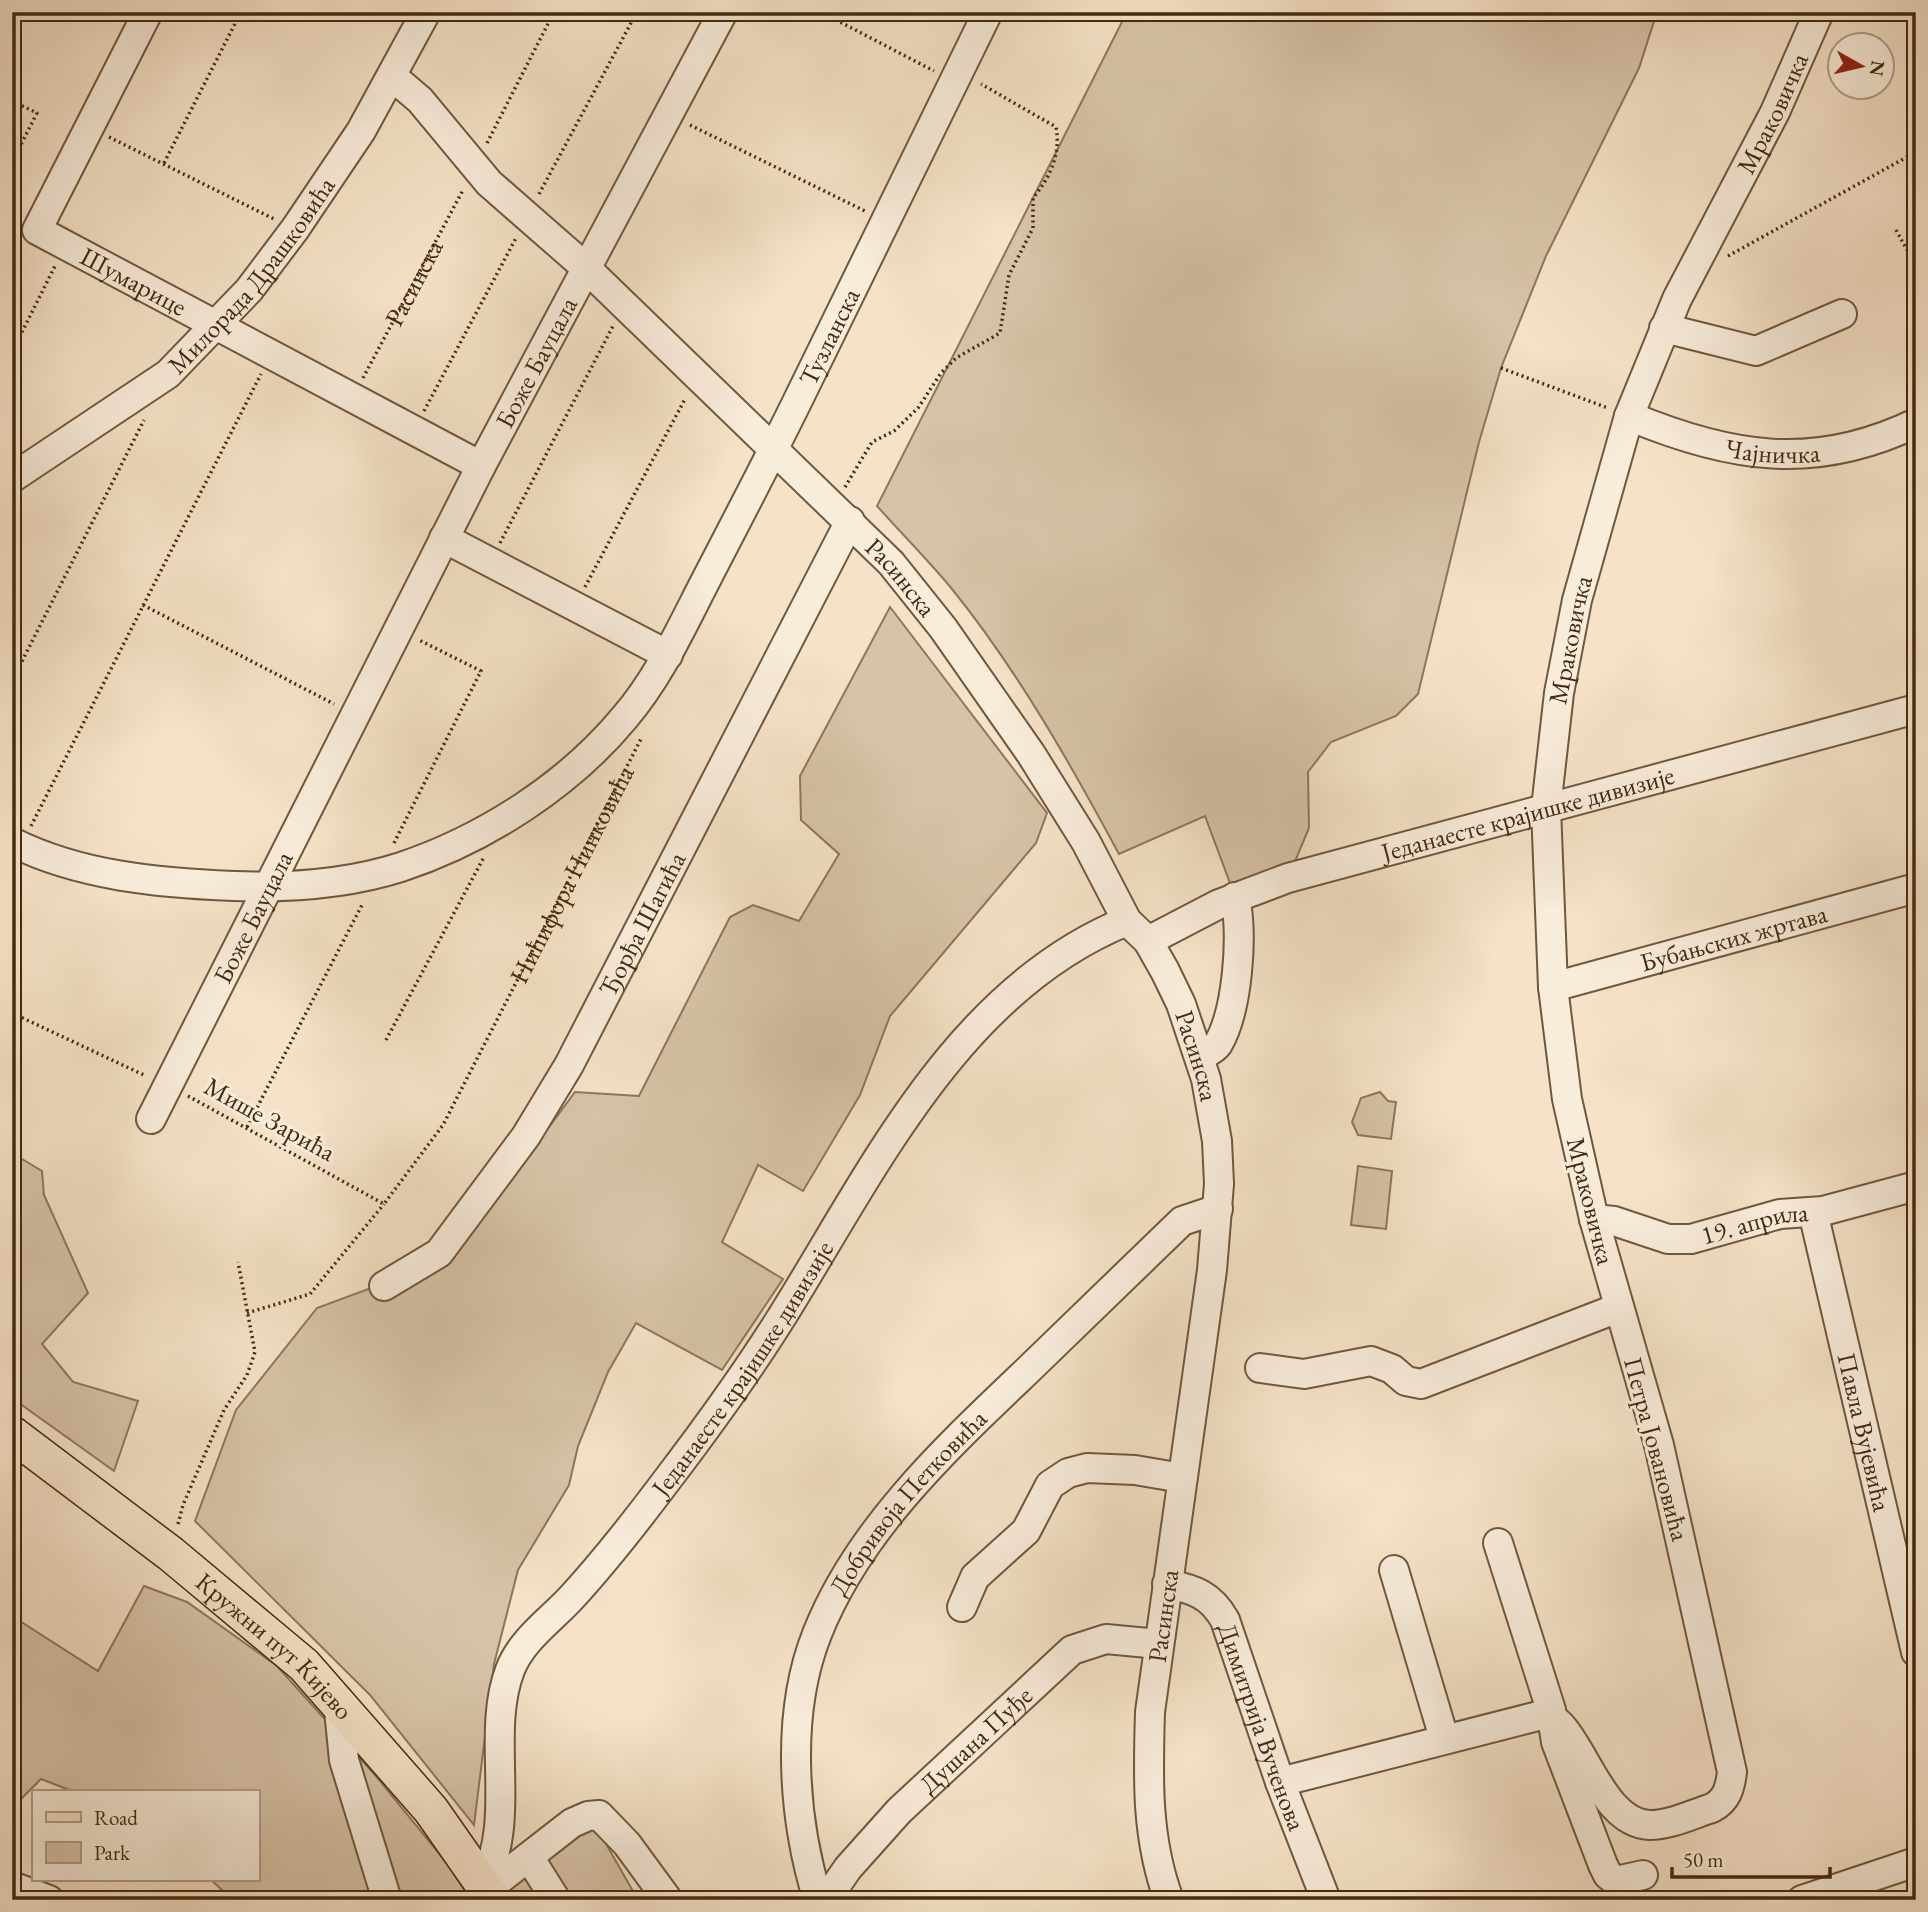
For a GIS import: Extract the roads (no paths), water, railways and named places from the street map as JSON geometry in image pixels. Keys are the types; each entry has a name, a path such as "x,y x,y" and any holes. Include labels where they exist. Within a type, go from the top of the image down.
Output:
{"main road":[{"name":"Кружни пут Кијево","path":"12,1434 171,1554 304,1665 338,1700 431,1810 488,1890"}],"street":[{"name":"Шумарице","path":"148,12 37,230 481,466"},
{"name":"Милорада Драшковића","path":"12,478 168,373 249,290 295,229 393,77 426,12"},
{"name":"Тузланска","path":"773,450 886,222 965,81 988,12"},
{"name":"Мраковичка","path":"1618,1308 1594,1219 1567,1099 1553,987 1546,808 1559,693 1577,600 1629,416 1664,328 1775,112 1819,12"},
{"name":"Боже Бауцала","path":"150,1119 481,466 667,114 711,16"},
{"name":"Расинска","path":"393,77 420,100 475,167 585,267 850,521 920,598 1024,744 1086,842 1127,921 1148,941 1175,993 1200,1056 1217,1141 1218,1209 1150,1712 1147,1780 1152,1841 1169,1900"},
{"path":"1664,328 1756,351 1842,314"},
{"name":"Чајничка","path":"1629,416 1690,439 1761,454 1825,453 1851,449 1916,423"},
{"name":"Нићифора Нинковића","path":"17,844 65,862 143,880 266,887 322,883 403,866 506,817 556,783 591,753 625,717 668,654 773,450"},
{"name":"Ђорђа Шагића","path":"384,1286 439,1254 526,1136 569,1065 850,521"},
{"path":"444,538 668,654"},
{"name":"Једанаесте крајишке дивизије","path":"1148,941 1235,897 1364,856 1916,709"},
{"name":"Бубањских жртава","path":"1553,987 1916,888"},
{"path":"1200,1056 1218,1044 1227,1016 1238,942 1239,917 1235,897"},
{"name":"Једанаесте крајишке дивизије","path":"488,1890 495,1857 504,1693 517,1657 612,1550 669,1477 761,1349 888,1142 962,1046 998,1006 1039,969 1070,948 1127,921"},
{"name":"19. априла","path":"1594,1219 1614,1221 1678,1240 1794,1211 1813,1212 1916,1186"},
{"name":"Добривоја Петковића","path":"818,1900 802,1836 798,1768 800,1713 806,1670 816,1637 844,1578 867,1543 959,1435 1182,1222 1218,1209"},
{"name":"Павла Вујевића","path":"1813,1212 1916,1652"},
{"path":"1260,1368 1304,1374 1371,1362 1392,1369 1411,1384 1427,1382 1618,1308"},
{"name":"Петра Јовановића","path":"1552,1717 1611,1802 1630,1820 1641,1824 1663,1824 1720,1804 1729,1790 1732,1772 1693,1589 1659,1445 1618,1308"},
{"path":"962,1607 975,1577 1026,1531 1050,1485 1068,1473 1100,1468 1182,1478"},
{"path":"1498,1543 1552,1717 1556,1742 1608,1875 1624,1881 1643,1875"},
{"path":"1394,1570 1444,1738"},
{"name":"Димитрија Вученова","path":"1167,1584 1196,1590 1210,1598 1222,1614 1280,1782 1326,1900"},
{"name":"Душана Пуђе","path":"825,1900 855,1860 899,1811 1072,1650 1106,1639 1159,1644"},
{"path":"338,1700 344,1760 387,1900"},
{"path":"1280,1782 1535,1716 1552,1717"},
{"path":"488,1890 572,1823 599,1815 627,1844 668,1900"},
{"path":"529,1857 556,1900"},
{"path":"1802,1900 1916,1862"},
{"path":"12,1886 49,1900"}]}
